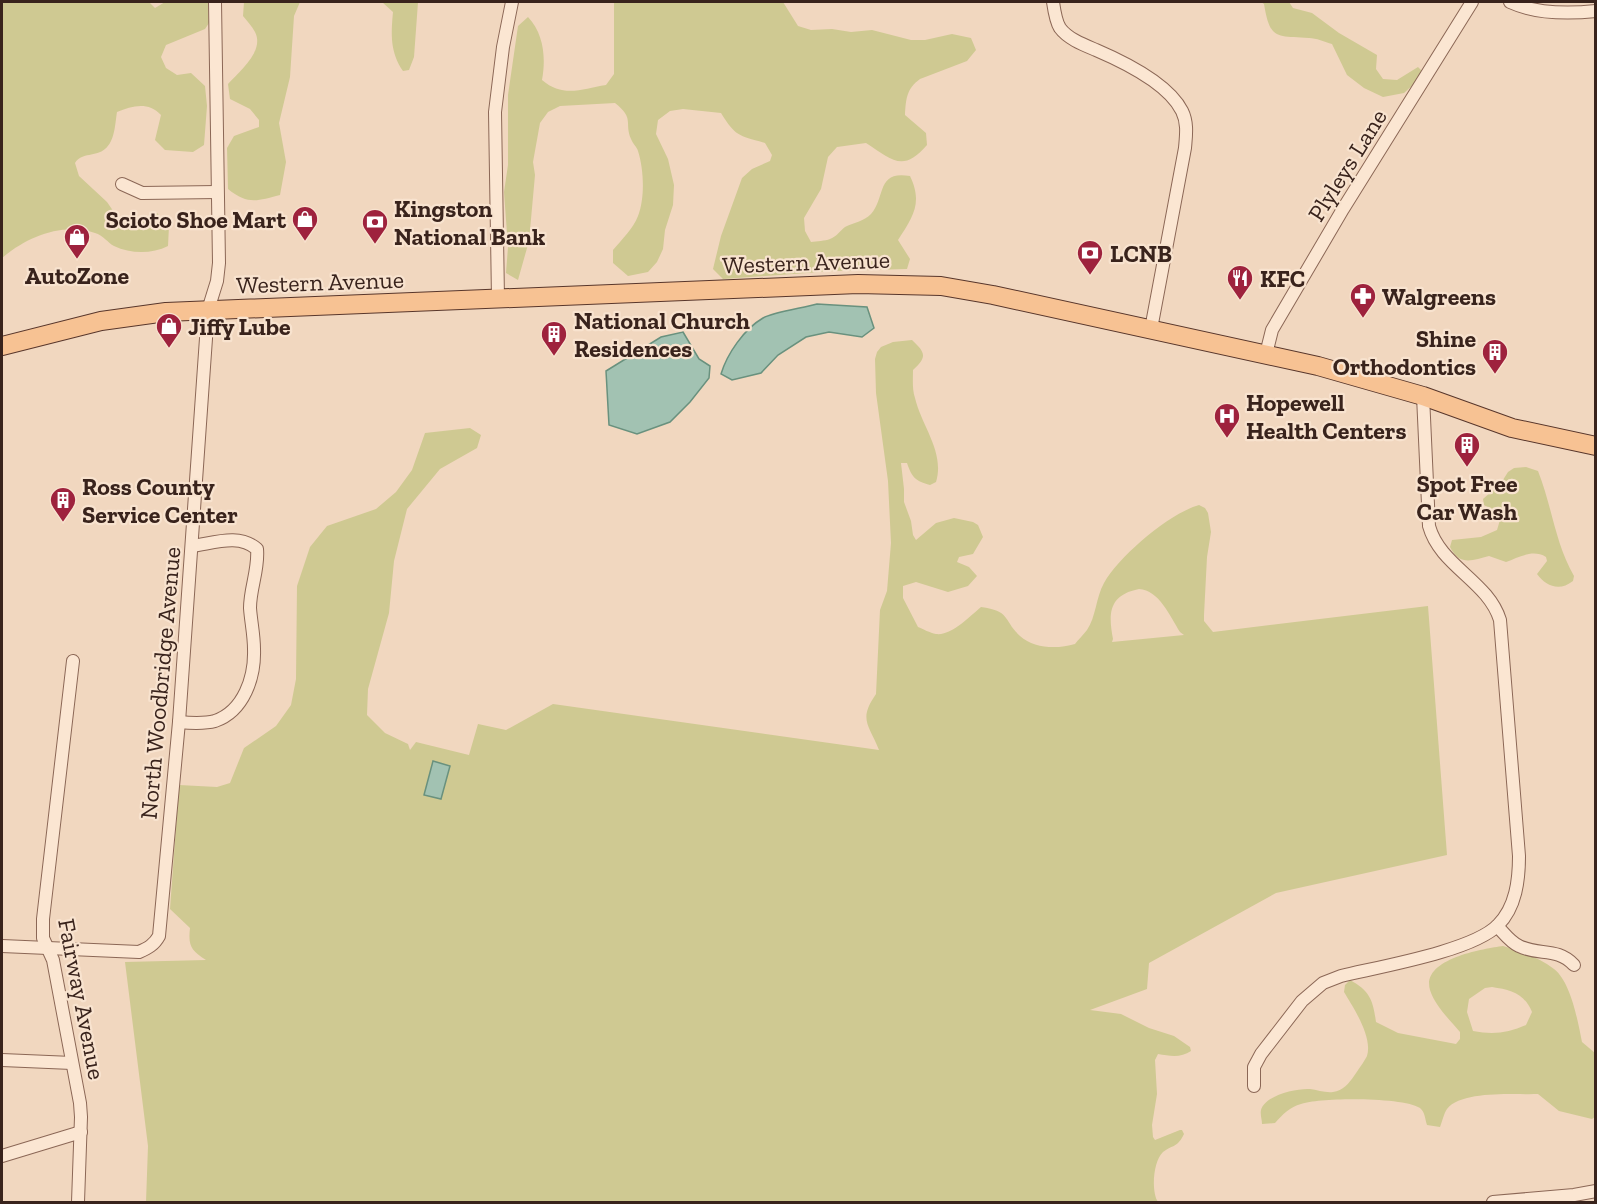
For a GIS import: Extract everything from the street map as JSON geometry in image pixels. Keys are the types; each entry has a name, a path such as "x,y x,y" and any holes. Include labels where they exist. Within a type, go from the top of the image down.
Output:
{"main road":[{"name":"Western Avenue","path":"2,346 101,321 166,312 723,288 903,284 941,286 1266,354 1360,377 1423,396 1512,428 1596,446"}],"street":[{"name":"North Woodbridge Avenue","path":"48,948 139,952 150,948 159,936 179,722 208,310 217,281 219,263 215,2"},
{"path":"498,298 495,112 500,66 512,2"},
{"path":"1053,2 1060,29 1080,44 1133,68 1157,84 1175,100 1183,113 1186,130 1185,148 1151,329"},
{"name":"Plyleys Lane","path":"1266,354 1272,330 1343,209 1472,2"},
{"path":"1509,2 1536,10 1558,13 1596,11"},
{"path":"122,184 142,193 217,192"},
{"path":"1254,1086 1254,1067 1261,1054 1302,1001 1323,983 1341,976 1471,942 1497,926 1507,915 1518,886 1519,871 1500,620 1494,603 1455,565 1433,539 1429,526 1423,396"},
{"path":"179,722 215,721 233,711 242,700 251,678 255,651 250,610 251,589 258,560 257,549 249,542 236,539 192,546"},
{"name":"Fairway Avenue","path":"73,661 43,919 44,938 53,960 80,1103 78,1203"},
{"path":"1497,926 1519,946 1567,957 1574,965"},
{"path":"2,946 48,948"},
{"path":"2,1060 72,1063"},
{"path":"2,1156 81,1132"},
{"path":"1494,1203 1596,1191"}],"shaded area":[{"path":"2,2 149,2 155,8 165,2 208,2 209,23 205,29 166,45 161,57 166,68 177,75 191,73 205,86 207,106 204,145 193,152 165,150 155,140 161,115 151,108 140,106 117,112 113,137 108,146 98,153 81,157 75,163 79,176 107,202 118,218 131,221 157,213 169,226 168,246 148,252 134,252 114,246 98,234 70,229 34,238 2,258"},
{"path":"244,2 300,2 294,16 290,77 279,123 286,162 280,195 259,200 241,198 228,189 227,148 234,136 259,127 259,120 250,109 230,99 228,84 249,61 257,46 255,32 243,16"},
{"path":"382,2 418,2 414,57 409,70 403,71 396,57 392,35 393,12"},
{"path":"614,2 783,2 798,26 811,30 832,29 851,32 872,30 911,40 925,40 952,34 971,38 976,50 967,61 920,79 909,91 905,115 926,133 927,145 919,154 911,159 897,161 866,143 837,147 828,157 821,189 804,218 805,231 811,242 830,239 845,227 871,214 876,207 883,186 892,177 910,176 916,202 912,217 898,240 910,259 907,269 834,271 723,279 713,269 721,236 742,178 752,169 770,161 772,155 765,143 734,131 721,113 683,109 670,111 658,120 656,134 668,159 674,185 673,205 665,230 663,249 657,262 648,272 628,276 613,263 613,250 630,230 638,216 643,193 642,175 638,151 629,133 627,117 615,103 560,106 548,112 540,123 533,162 535,175 529,241 518,280 506,273 508,247 504,192 508,165 508,95 518,26 528,17 538,31 544,55 542,80 550,86 573,91 606,85 614,74"},
{"path":"1261,2 1289,2 1293,8 1312,13 1339,33 1377,55 1376,69 1383,79 1397,80 1418,67 1425,74 1404,93 1383,97 1364,88 1347,75 1332,44 1315,39 1276,34 1269,24 1264,4"},
{"path":"817,304 867,307 874,328 862,337 829,332 806,337 778,355 761,373 732,380 721,374 727,358 737,343 756,323 774,314"},
{"path":"683,332 699,359 710,366 709,378 690,402 670,422 637,434 609,425 606,371 661,337"},
{"path":"912,340 922,352 921,362 913,370 913,391 938,460 936,482 930,485 915,478 907,463 901,463 904,502 913,535 916,540 936,523 954,518 978,525 983,537 973,554 959,557 957,562 969,567 977,576 968,586 948,592 916,582 903,586 903,598 918,627 942,634 960,625 981,607 1002,614 1020,636 1039,646 1061,647 1075,644 1090,625 1099,594 1111,572 1160,526 1199,505 1208,513 1211,532 1207,557 1204,621 1213,632 1428,606 1447,855 1276,893 1149,963 1147,989 1090,1010 1121,1014 1149,1028 1174,1036 1190,1047 1191,1051 1183,1055 1158,1054 1155,1060 1157,1094 1152,1125 1153,1137 1155,1140 1180,1130 1184,1134 1177,1144 1163,1152 1157,1162 1154,1191 1158,1202 146,1202 148,1146 125,962 206,960 192,947 190,928 170,909 179,785 217,787 230,783 244,748 276,726 291,705 296,679 297,586 310,547 327,526 376,509 396,492 412,470 425,433 470,428 481,435 477,448 440,469 407,509 394,561 389,613 368,689 367,715 385,733 408,744 410,750 416,742 469,755 478,724 506,730 553,704 879,750 866,716 876,694 880,610 887,591 891,543 888,481 876,393 875,359 881,347 893,342","holes":["1139,589 1146,590 1158,599 1184,635 1112,642 1111,613 1116,601 1129,592"]},
{"path":"1526,467 1538,471 1562,551 1574,576 1573,581 1563,586 1553,586 1544,582 1537,574 1547,561 1546,557 1541,555 1526,555 1506,562 1489,556 1463,560 1450,547 1452,540 1481,537 1497,530 1500,520 1494,511 1484,505 1483,499 1501,483 1508,472 1514,468"},
{"path":"433,761 450,766 441,799 424,795"},
{"path":"1503,946 1536,958 1554,969 1565,983 1573,1003 1582,1042 1595,1053 1596,1116 1592,1119 1559,1111 1538,1094 1503,1094 1477,1096 1454,1103 1447,1109 1440,1127 1427,1125 1422,1110 1411,1104 1362,1099 1325,1100 1301,1104 1287,1111 1275,1123 1262,1124 1261,1110 1275,1096 1297,1090 1330,1092 1340,1090 1350,1081 1364,1061 1368,1048 1365,1031 1344,992 1345,985 1350,980 1366,992 1376,1022 1398,1033 1456,1044 1460,1039 1460,1032 1435,1002 1430,990 1430,979 1435,970 1444,963 1468,953","holes":["1485,988 1511,991 1525,1000 1532,1012 1526,1025 1500,1032 1473,1031 1467,1012 1469,999"]}],"place":[{"name":"Scioto Shoe Mart","path":"305,242"},
{"name":"Kingston National Bank","path":"375,245"},
{"name":"AutoZone","path":"77,260"},
{"name":"LCNB","path":"1090,276"},
{"name":"KFC","path":"1240,301"},
{"name":"Walgreens","path":"1363,319"},
{"name":"Jiffy Lube","path":"169,349"},
{"name":"National Church Residences","path":"554,357"},
{"name":"Shine Orthodontics","path":"1495,375"},
{"name":"Hopewell Health Centers","path":"1227,439"},
{"name":"Spot Free Car Wash","path":"1467,468"},
{"name":"Ross County Service Center","path":"63,523"}]}
